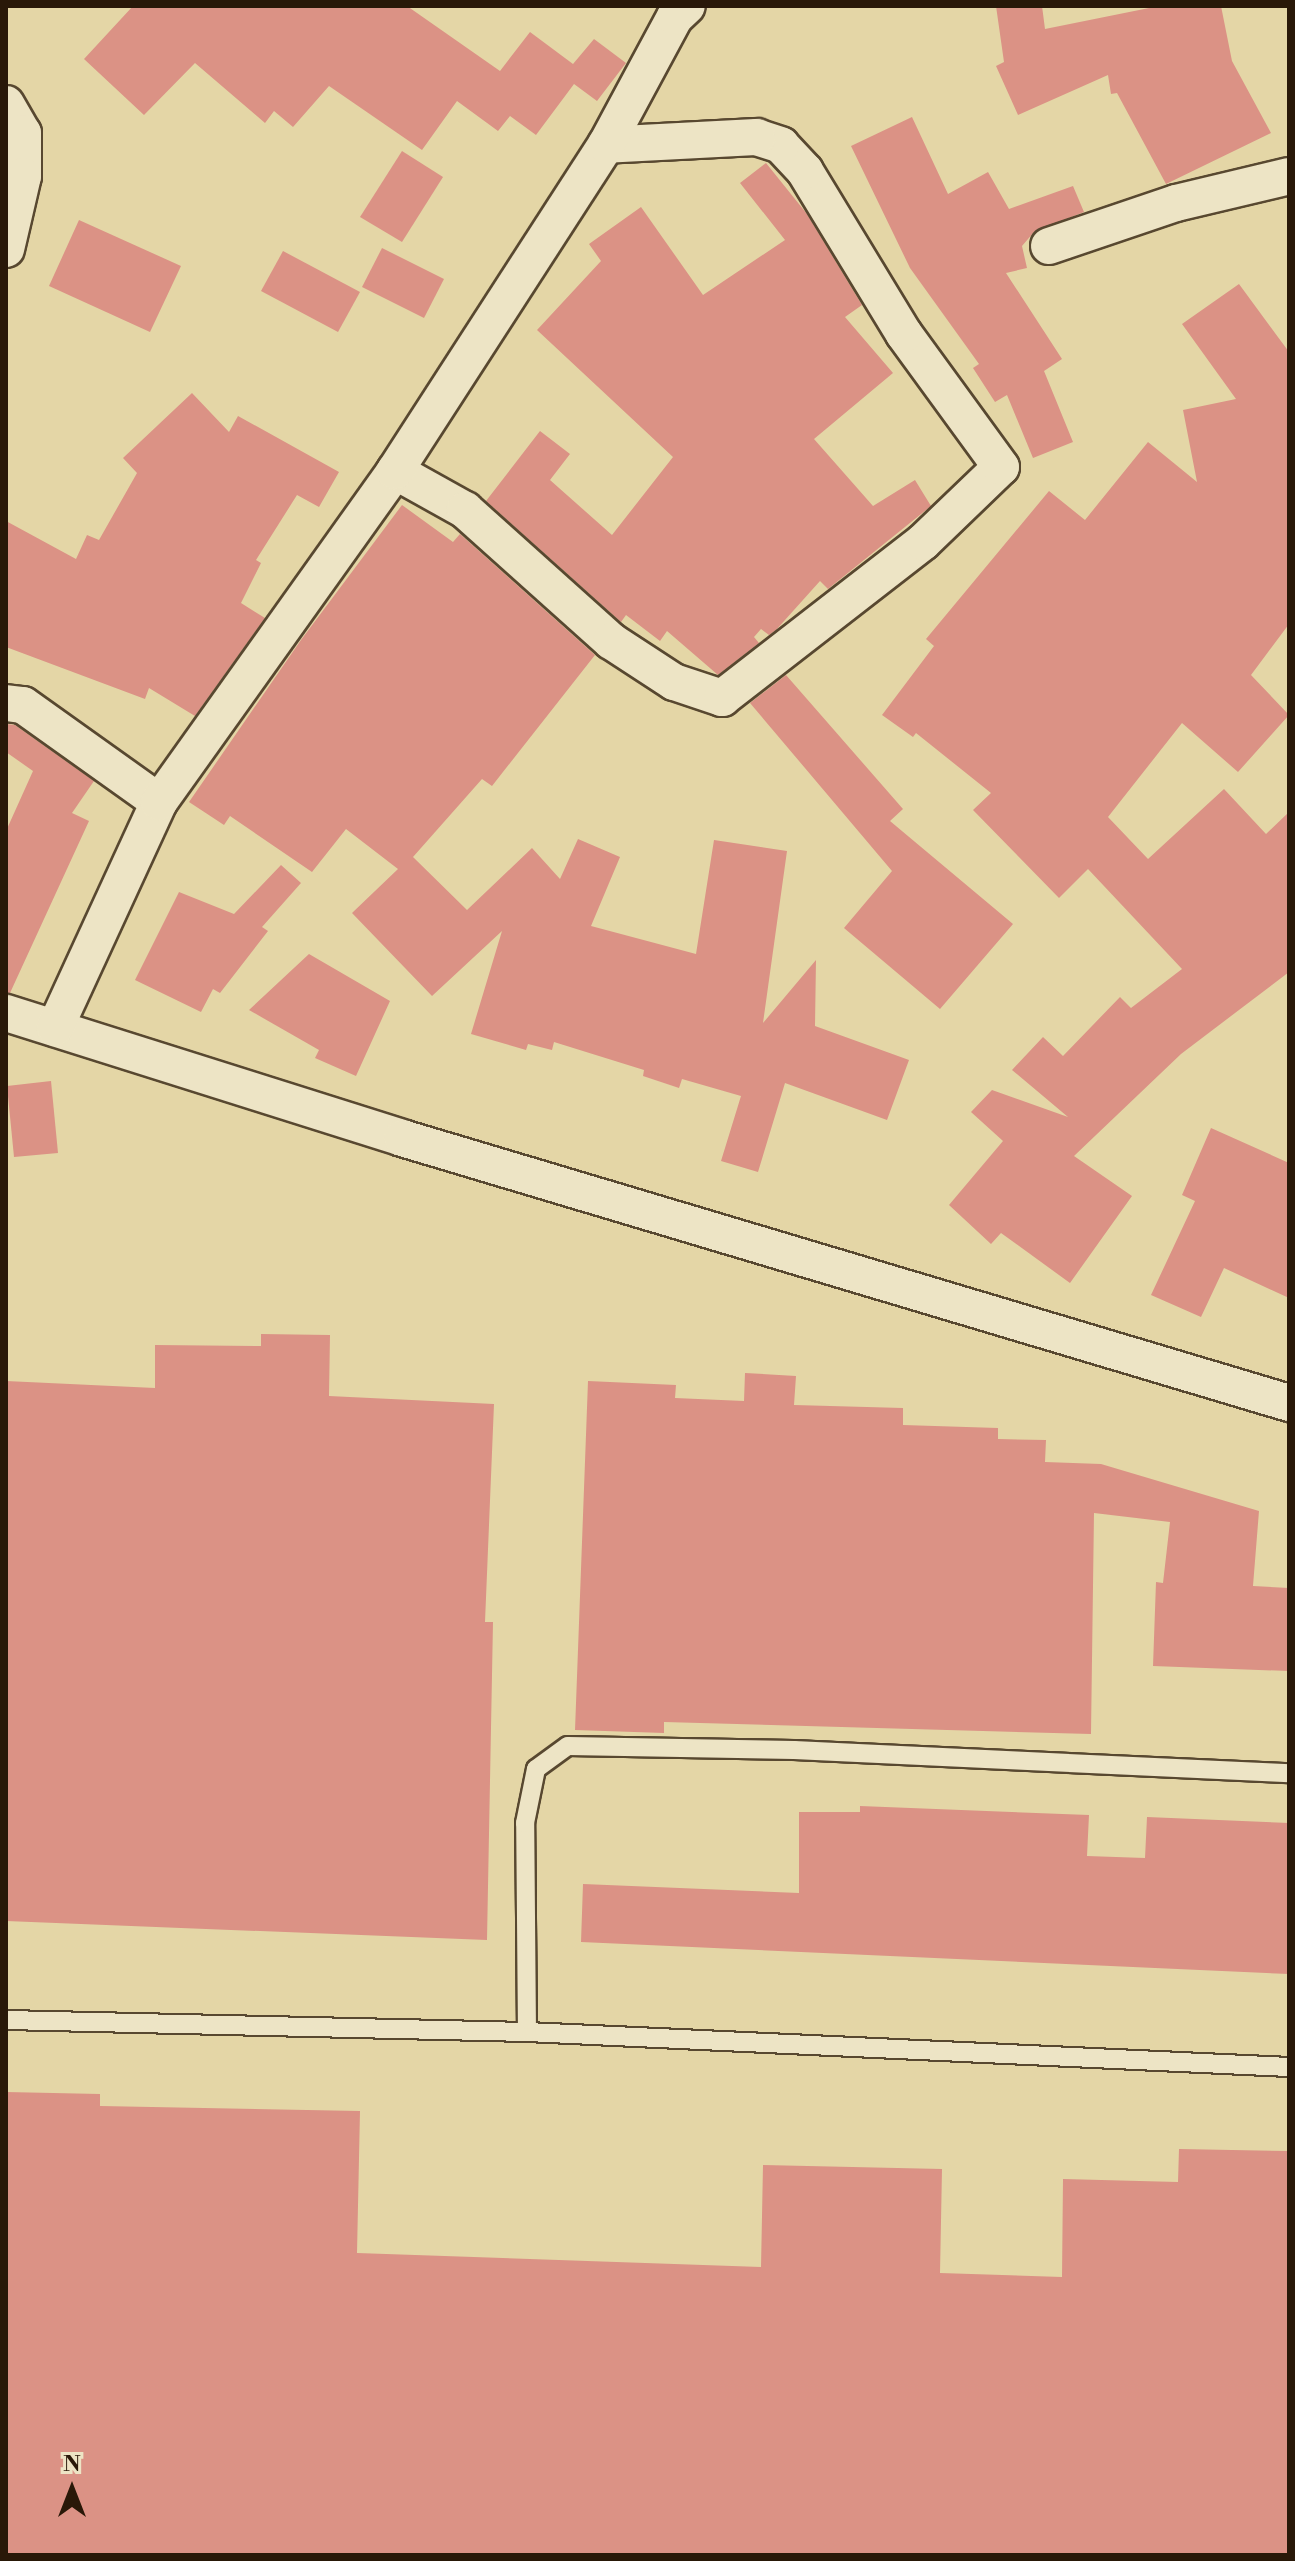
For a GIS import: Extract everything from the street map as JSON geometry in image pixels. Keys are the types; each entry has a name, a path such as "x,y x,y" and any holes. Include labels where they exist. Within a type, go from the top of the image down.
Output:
{"street":[{"path":"55,1028 159,802 395,471 606,145 674,10"},
{"path":"6,104 23,133 23,176 6,249"},
{"path":"395,471 465,510 611,641 674,682 722,698 923,542 1001,467 904,334 805,171 781,145 757,137 679,137 606,145"},
{"path":"1049,246 1176,203 1289,176"},
{"path":"6,703 23,705 159,802"},
{"path":"6,1013 402,1138 1289,1403"}],"lane":[{"path":"527,2032 525,1823 536,1769 568,1746 794,1750 1289,1773"},
{"path":"6,2020 527,2032 1289,2067"}],"building":[{"path":"133,6 407,6 500,71 530,32 573,64 594,39 626,63 597,101 574,84 536,135 510,116 498,131 457,101 422,150 329,86 293,127 274,111 265,123 195,63 144,115 84,59"},
{"path":"996,6 1042,6 1045,29 1159,6 1221,6 1232,61 1271,133 1166,184 1117,93 1111,94 1108,75 1018,115 996,66 1004,62"},
{"path":"912,117 948,194 988,172 1009,209 1073,186 1084,212 1034,232 1022,246 1027,268 1006,273 1062,359 1044,371 1073,442 1033,458 1007,395 995,402 973,368 979,364 910,268 851,146"},
{"path":"402,151 443,177 402,242 360,217"},
{"path":"766,163 807,214 862,305 845,317 893,373 814,439 873,506 915,480 931,506 828,589 820,581 776,630 769,635 761,629 754,637 759,643 718,675 667,631 660,641 626,615 621,622 486,501 540,431 570,454 550,480 612,535 673,457 537,330 601,261 589,244 641,207 703,295 785,240 740,183"},
{"path":"79,220 181,266 150,332 49,286"},
{"path":"382,248 444,279 424,318 362,287"},
{"path":"283,251 360,292 338,332 261,291"},
{"path":"1239,284 1289,352 1289,624 1251,675 1289,715 1238,772 1182,723 1108,817 1148,859 1224,789 1266,834 1289,812 1289,972 1181,1054 1074,1156 1132,1196 1070,1283 1001,1233 991,1244 949,1205 1003,1141 971,1112 992,1090 1068,1117 1012,1070 1043,1037 1063,1056 1120,997 1131,1008 1182,969 1088,869 1059,898 973,810 991,793 916,733 913,737 882,715 934,646 926,639 1049,491 1085,520 1148,442 1197,482 1183,410 1236,399 1182,324"},
{"path":"192,393 229,432 238,416 339,472 319,507 297,495 256,560 261,563 241,603 265,618 195,716 149,688 145,699 6,647 6,521 76,559 87,535 99,540 137,473 123,458"},
{"path":"402,505 453,542 460,534 595,655 492,786 482,779 413,857 467,910 532,848 560,879 578,839 620,857 591,926 696,954 714,840 787,851 763,1023 816,960 815,1026 909,1060 887,1120 785,1083 758,1172 721,1161 741,1096 682,1079 679,1088 643,1076 644,1070 554,1042 552,1050 528,1044 526,1050 471,1034 502,931 432,996 352,913 398,869 346,829 312,872 230,816 224,825 189,802 301,640"},
{"path":"786,675 903,809 890,821 1013,924 940,1009 844,928 892,871 750,703"},
{"path":"6,724 15,725 94,781 72,813 89,821 10,993 6,993 6,831 33,771 6,752"},
{"path":"281,865 301,883 262,927 268,931 220,993 213,989 201,1012 135,980 179,892 234,914"},
{"path":"309,954 390,1001 356,1076 315,1058 319,1050 249,1010"},
{"path":"51,1081 58,1153 14,1157 7,1086"},
{"path":"1211,1128 1289,1163 1289,1298 1224,1268 1201,1317 1151,1295 1195,1201 1182,1195"},
{"path":"261,1334 330,1335 329,1396 494,1404 485,1622 493,1622 487,1940 6,1921 6,1381 155,1388 155,1345 261,1346"},
{"path":"745,1373 796,1376 794,1405 903,1408 903,1425 998,1428 998,1439 1046,1440 1045,1462 1101,1464 1259,1511 1253,1586 1289,1588 1289,1671 1153,1666 1156,1582 1163,1583 1170,1522 1094,1513 1091,1734 664,1722 664,1733 575,1730 588,1381 676,1385 675,1398 744,1401"},
{"path":"860,1806 1089,1815 1087,1856 1145,1858 1147,1817 1289,1823 1289,1974 581,1942 583,1884 799,1893 799,1812 860,1812"},
{"path":"6,2092 100,2094 100,2106 360,2111 357,2253 761,2267 763,2165 942,2169 940,2273 1062,2277 1063,2179 1178,2182 1179,2149 1289,2151 1289,2555 6,2555"}]}
